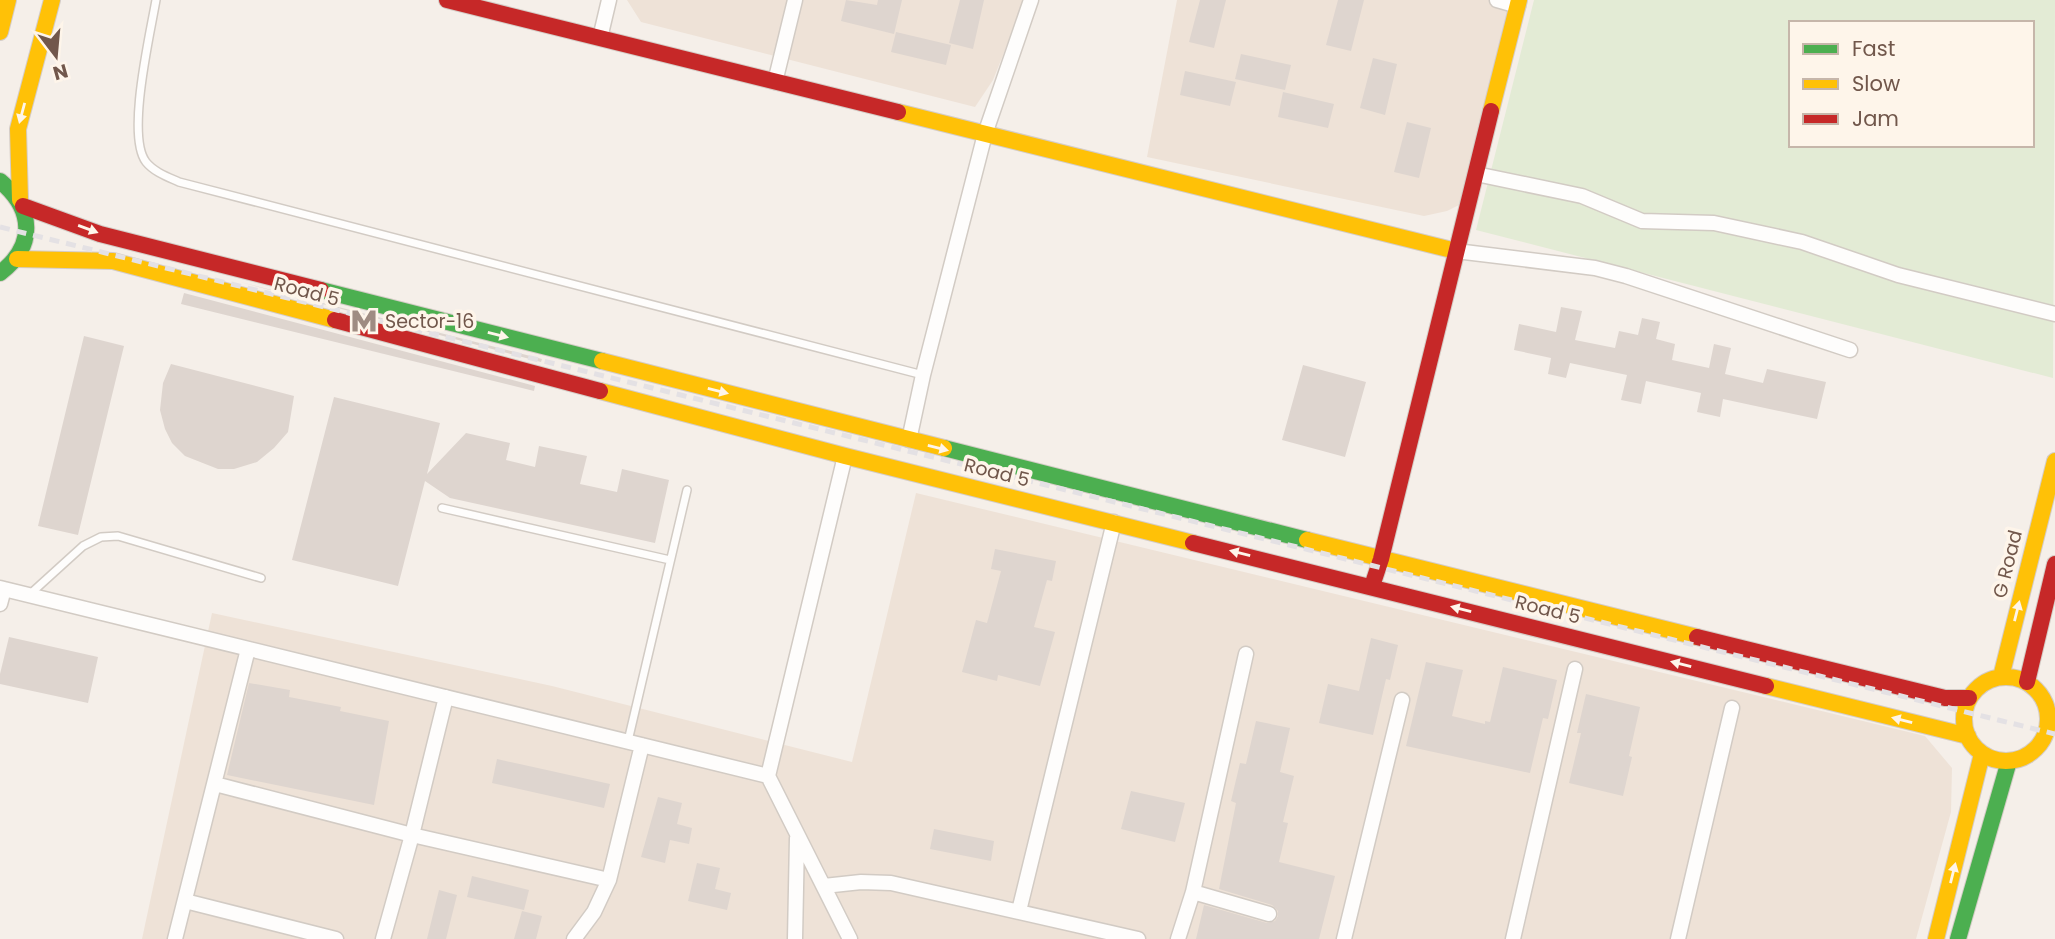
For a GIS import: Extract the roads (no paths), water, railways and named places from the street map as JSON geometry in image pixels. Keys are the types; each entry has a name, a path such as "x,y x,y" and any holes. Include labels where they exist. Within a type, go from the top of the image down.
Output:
{"street":[{"path":"0,32 9,0"},
{"path":"0,273 17,259 27,233 22,203 18,129 52,0"},
{"path":"600,38 609,0"},
{"path":"775,82 795,0"},
{"path":"909,440 985,134 1031,0"},
{"path":"1372,586 1381,559 1518,3 1497,0"},
{"path":"456,1 1456,251 1595,268 1652,284 1850,350"},
{"path":"1476,174 1582,196 1642,221 1714,223 1802,242 1898,275 2055,314"},
{"path":"0,181 9,187 22,203"},
{"name":"Road 5","path":"22,203 100,234 909,440 1945,698 1969,698"},
{"name":"Road 5","path":"17,259 113,261 845,456 1968,736"},
{"path":"845,456 768,776 850,939"},
{"name":"G Road","path":"2001,677 2055,461"},
{"path":"1019,911 1114,522"},
{"path":"2027,682 2055,564"},
{"path":"1,594 29,596 768,776"},
{"path":"175,939 248,649"},
{"path":"1178,939 1193,892 1247,654"},
{"path":"1513,939 1575,669"},
{"path":"2001,677 2014,677 2027,682 2042,696 2052,717 2048,729 2049,742 2022,758 2009,761 1995,760 1982,754 1968,736 1964,721 1969,698 1988,681 2001,677"},
{"path":"383,939 446,697"},
{"path":"1344,939 1402,699"},
{"path":"1678,939 1732,708"},
{"path":"574,939 594,912 609,880 635,743"},
{"path":"1936,939 1982,754"},
{"path":"1958,939 2009,761"},
{"path":"215,784 412,835 609,880"},
{"path":"794,939 797,833"},
{"path":"824,886 861,882 891,883 1019,911 1102,935 1138,939"},
{"path":"1193,892 1269,914"},
{"path":"185,901 336,939"}],"lane":[{"path":"156,0 137,121 138,145 145,161 156,171 179,182 923,375"},
{"path":"635,743 670,560 687,490"},
{"path":"442,508 670,560"},
{"path":"29,596 83,546 101,537 118,536 261,578"}],"railway":[{"path":"0,227 2055,734"}],"place":[{"name":"Sector-16","path":"364,321"}]}
